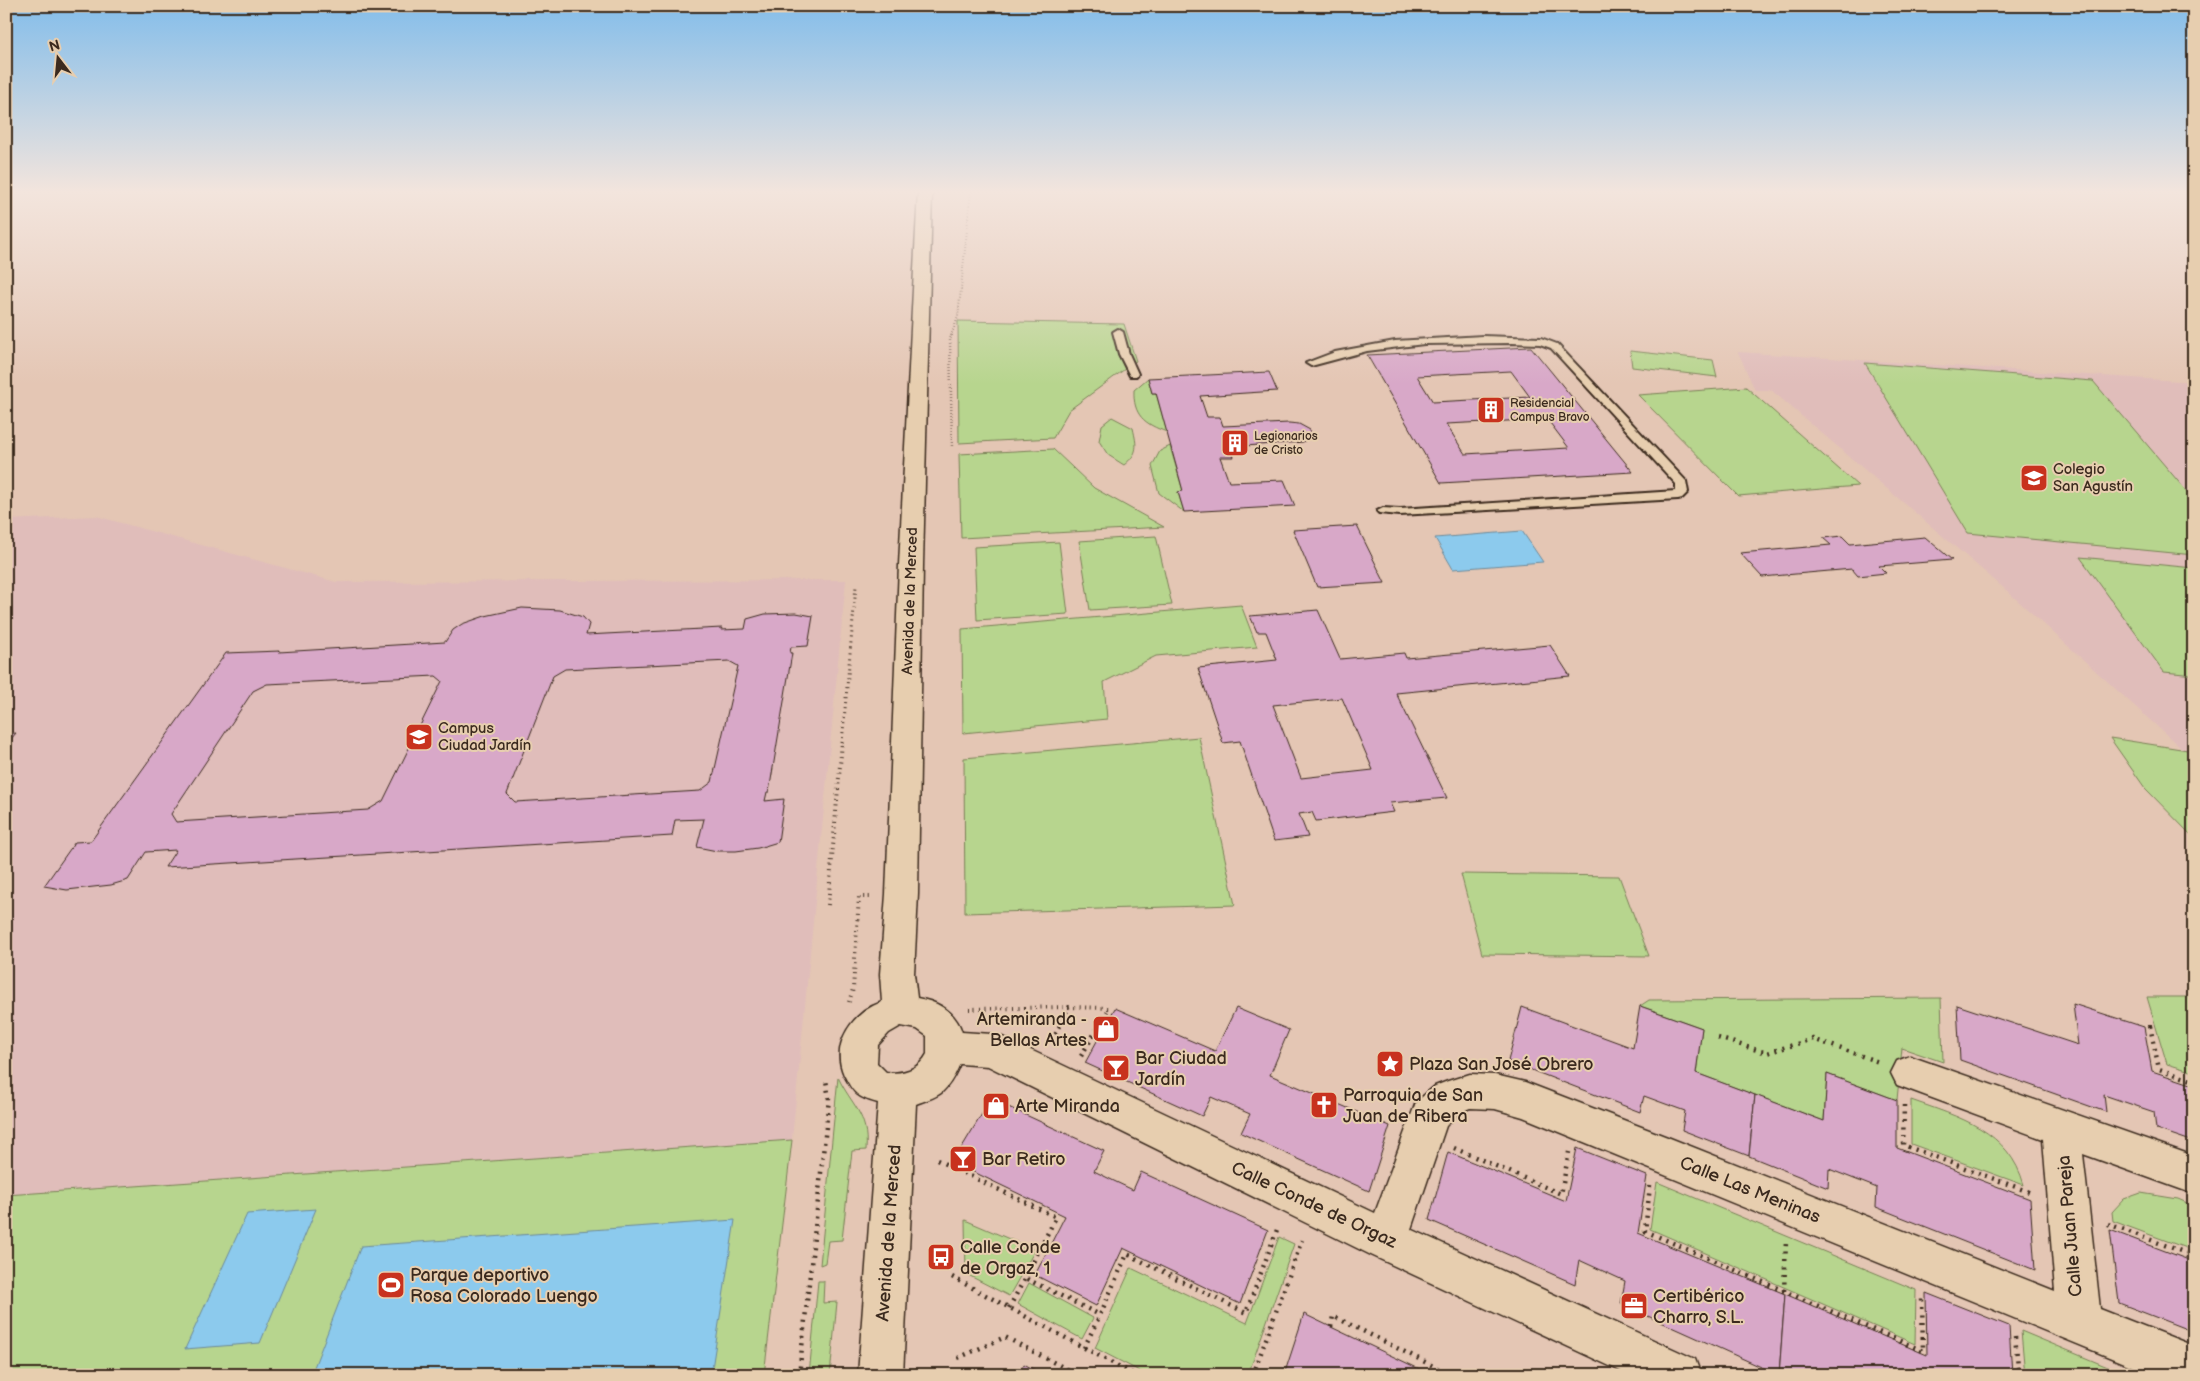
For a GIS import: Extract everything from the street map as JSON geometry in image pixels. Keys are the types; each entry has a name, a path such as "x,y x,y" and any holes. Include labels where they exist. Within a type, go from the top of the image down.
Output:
{"main road":[{"name":"Avenida de la Merced","path":"901,1012 897,974 902,894 922,255"},
{"path":"901,1012 916,1012 929,1016 939,1024 946,1034 948,1047 945,1060 938,1071 927,1081 913,1088 898,1091 883,1088 870,1082 862,1072 858,1060 858,1047 864,1034 874,1023 887,1016 901,1012"},
{"name":"Calle Conde de Orgaz","path":"948,1047 992,1050 1386,1240 1679,1375"},
{"name":"Calle Juan Pareja","path":"1907,1084 2061,1127 2194,1175"},
{"name":"Avenida de la Merced","path":"880,1375 898,1091"},
{"name":"Calle Las Meninas","path":"1386,1240 1430,1115 1448,1098 1470,1091 1495,1092 1525,1100 1670,1157 2194,1369"},
{"name":"Calle Juan Pareja","path":"2061,1127 2080,1324"}],"lane":[{"path":"1118,332 1124,354 1133,374"},
{"path":"1311,363 1335,354 1411,341 1541,341 1554,346 1682,483 1682,492 1678,496 1410,512 1384,511"}],"path":[{"path":"952,448 950,339 959,309 964,255"},
{"path":"828,905 856,586"},
{"path":"847,1005 853,989 859,902"},
{"path":"1048,1049 1069,1007"},
{"path":"965,1009 1109,1008 1078,1063"},
{"path":"2150,1026 2159,1070 2194,1081"},
{"path":"1718,1038 1767,1054 1813,1039 1907,1084 1903,1145 2040,1196"},
{"path":"800,1375 830,1099 826,1076"},
{"path":"1444,1144 1561,1194 1570,1148"},
{"path":"937,1160 1056,1217 1009,1308"},
{"path":"1651,1182 1645,1231 1923,1351 1921,1293"},
{"path":"2103,1223 2194,1256"},
{"path":"1084,1348 1127,1254 1246,1314 1278,1227"},
{"path":"1784,1290 1786,1237"},
{"path":"1253,1375 1302,1239"},
{"path":"952,1277 1135,1375"},
{"path":"1025,1278 1100,1315"},
{"path":"1330,1327 1334,1316 1451,1375"},
{"path":"2015,1330 2019,1375"},
{"path":"958,1358 1005,1337 1078,1375"}],"shaded area":[{"name":"Colegio San Agustín","path":"1738,352 2194,382 2194,751 2181,748 2006,590 1771,390 1755,390"},
{"name":"Campus Ciudad Jardín","path":"96,516 336,582 846,580 792,1140 6,1195 6,520"}],"green space":[{"path":"958,321 1124,324 1136,361 1069,410 1053,438 959,443"},
{"path":"1630,351 1713,360 1717,377 1632,367"},
{"path":"1865,363 2093,381 2194,500 2194,555 1968,533"},
{"path":"1148,378 1152,393 1156,393 1167,432 1146,422 1138,412 1134,399 1134,390"},
{"path":"1746,387 1858,486 1738,496 1638,395"},
{"path":"1112,417 1133,428 1136,449 1129,461 1124,465 1108,455 1099,441 1102,425"},
{"path":"1170,446 1183,491 1178,492 1184,512 1159,493 1152,466 1160,451"},
{"path":"1053,449 1094,488 1164,527 961,538 959,454"},
{"path":"1156,536 1172,605 1090,610 1079,541"},
{"path":"1059,542 1068,614 977,620 974,547"},
{"path":"2080,557 2194,568 2194,675 2164,672"},
{"path":"1241,605 1257,647 1156,656 1104,682 1107,719 963,733 962,629"},
{"path":"1199,737 1235,905 965,913 964,758"},
{"path":"2110,738 2194,751 2194,838 2145,788"},
{"path":"1461,874 1619,876 1649,956 1482,954"},
{"path":"2147,997 2194,997 2194,1072 2167,1064"},
{"path":"1941,998 1943,1062 1902,1048 1897,1100 1827,1074 1824,1121 1696,1073 1702,1028 1640,1006 1649,1000"},
{"path":"838,1077 862,1118 865,1127 866,1150 852,1151 842,1240 828,1241 825,1263 820,1265"},
{"path":"1911,1100 1964,1120 1994,1138 2007,1151 2017,1166 2024,1185 1911,1144"},
{"name":"Parque deportivo Rosa Colorado Luengo","path":"792,1140 764,1375 6,1375 6,1195"},
{"path":"1657,1182 1916,1290 1915,1344 1650,1229"},
{"path":"2141,1193 2178,1199 2194,1206 2194,1251 2113,1221 2112,1212 2124,1199"},
{"path":"965,1220 1035,1250 1009,1296 966,1274"},
{"path":"1279,1237 1294,1244 1248,1375 1147,1375 1095,1348 1131,1268 1247,1323"},
{"path":"818,1281 824,1281 823,1303 837,1302 830,1375 809,1375"},
{"path":"1029,1283 1093,1318 1082,1339 1018,1304"},
{"path":"2021,1331 2127,1375 2025,1375"}],"water":[{"path":"1522,531 1543,562 1453,569 1435,538"},
{"path":"316,1209 260,1343 185,1349 247,1214"},
{"path":"735,1220 711,1375 311,1375 361,1246"}],"building":[{"name":"Residencial Campus Bravo","path":"1531,347 1633,472 1441,483 1367,355","holes":["1511,371 1530,397 1433,402 1417,376","1547,419 1569,448 1465,454 1446,424"]},
{"name":"Legionarios de Cristo","path":"1269,372 1277,391 1200,396 1207,417 1220,417 1223,426 1289,423 1299,424 1310,430 1311,437 1303,442 1230,447 1234,457 1220,457 1229,482 1284,480 1295,506 1184,512 1178,492 1183,491 1156,393 1152,393 1148,378"},
{"path":"1357,526 1385,583 1317,587 1293,530"},
{"path":"1842,536 1850,544 1925,537 1952,560 1879,566 1886,573 1858,576 1852,569 1762,577 1740,553 1831,545 1823,538"},
{"path":"522,608 560,610 583,617 589,624 586,635 722,628 721,630 745,629 747,619 765,614 796,613 813,616 808,646 791,647 790,653 792,653 769,792 767,792 765,801 784,799 778,842 758,848 736,851 717,851 697,847 704,819 675,820 672,836 165,867 176,850 146,852 128,880 111,885 67,890 44,886 75,842 91,841 226,653 279,652 445,642 453,630 462,624 485,616","holes":["729,661 738,666 712,782 700,791 515,802 507,794 553,676 565,669","436,676 442,681 383,801 368,810 176,822 171,814 253,691 267,684"]},
{"path":"1318,610 1340,659 1404,653 1406,658 1550,645 1570,676 1396,693 1447,798 1390,803 1394,812 1316,821 1312,812 1299,814 1308,837 1274,841 1240,741 1223,743 1198,668 1277,660 1266,632 1257,632 1250,616","holes":["1342,698 1373,770 1301,778 1273,705"]},
{"path":"16,733 6,745 6,734"},
{"path":"2073,1004 2144,1027 2152,1071 2194,1085 2194,1142 2156,1129 2154,1112 2104,1095 2106,1112 1960,1060 1957,1005 2078,1045"},
{"path":"1640,1006 1702,1028 1696,1073 1755,1095 1749,1156 1682,1130 1685,1111 1644,1096 1640,1112 1508,1061 1522,1007 1633,1048"},
{"path":"1115,1008 1215,1051 1236,1008 1289,1030 1270,1075 1390,1126 1369,1191 1241,1133 1250,1114 1211,1097 1202,1116 1085,1063"},
{"path":"1827,1074 1897,1100 1897,1148 2030,1199 2035,1270 1876,1207 1877,1188 1829,1169 1828,1188 1749,1156 1755,1095 1824,1121"},
{"path":"991,1099 1104,1151 1094,1171 1133,1190 1141,1172 1268,1230 1240,1304 1123,1248 1096,1306 1035,1275 1065,1216 953,1162"},
{"path":"1577,1148 1647,1176 1638,1233 1785,1294 1779,1375 1621,1304 1625,1281 1579,1260 1575,1284 1429,1220 1448,1152 1566,1201"},
{"path":"2110,1230 2194,1262 2194,1332 2119,1303"},
{"path":"1926,1293 2009,1326 2012,1375 1779,1375 1785,1294 1927,1355"},
{"path":"1304,1314 1331,1327 1432,1375 1284,1375"},
{"path":"1024,1364 1044,1375 1018,1375"}],"place":[{"name":"Residencial Campus Bravo","path":"1491,410"},
{"name":"Legionarios de Cristo","path":"1235,443"},
{"name":"Colegio San Agustín","path":"2034,478"},
{"name":"Campus Ciudad Jardín","path":"419,737"},
{"name":"Artemiranda - Bellas Artes","path":"1106,1029"},
{"name":"Plaza San José Obrero","path":"1390,1064"},
{"name":"Bar Ciudad Jardín","path":"1116,1068"},
{"name":"Parroquia de San Juan de Ribera","path":"1324,1105"},
{"name":"Arte Miranda","path":"996,1106"},
{"name":"Bar Retiro","path":"963,1159"},
{"name":"Calle Conde de Orgaz, 1","path":"941,1257"},
{"name":"Parque deportivo Rosa Colorado Luengo","path":"391,1285"},
{"name":"Certibérico Charro, S.L.","path":"1634,1306"}]}
